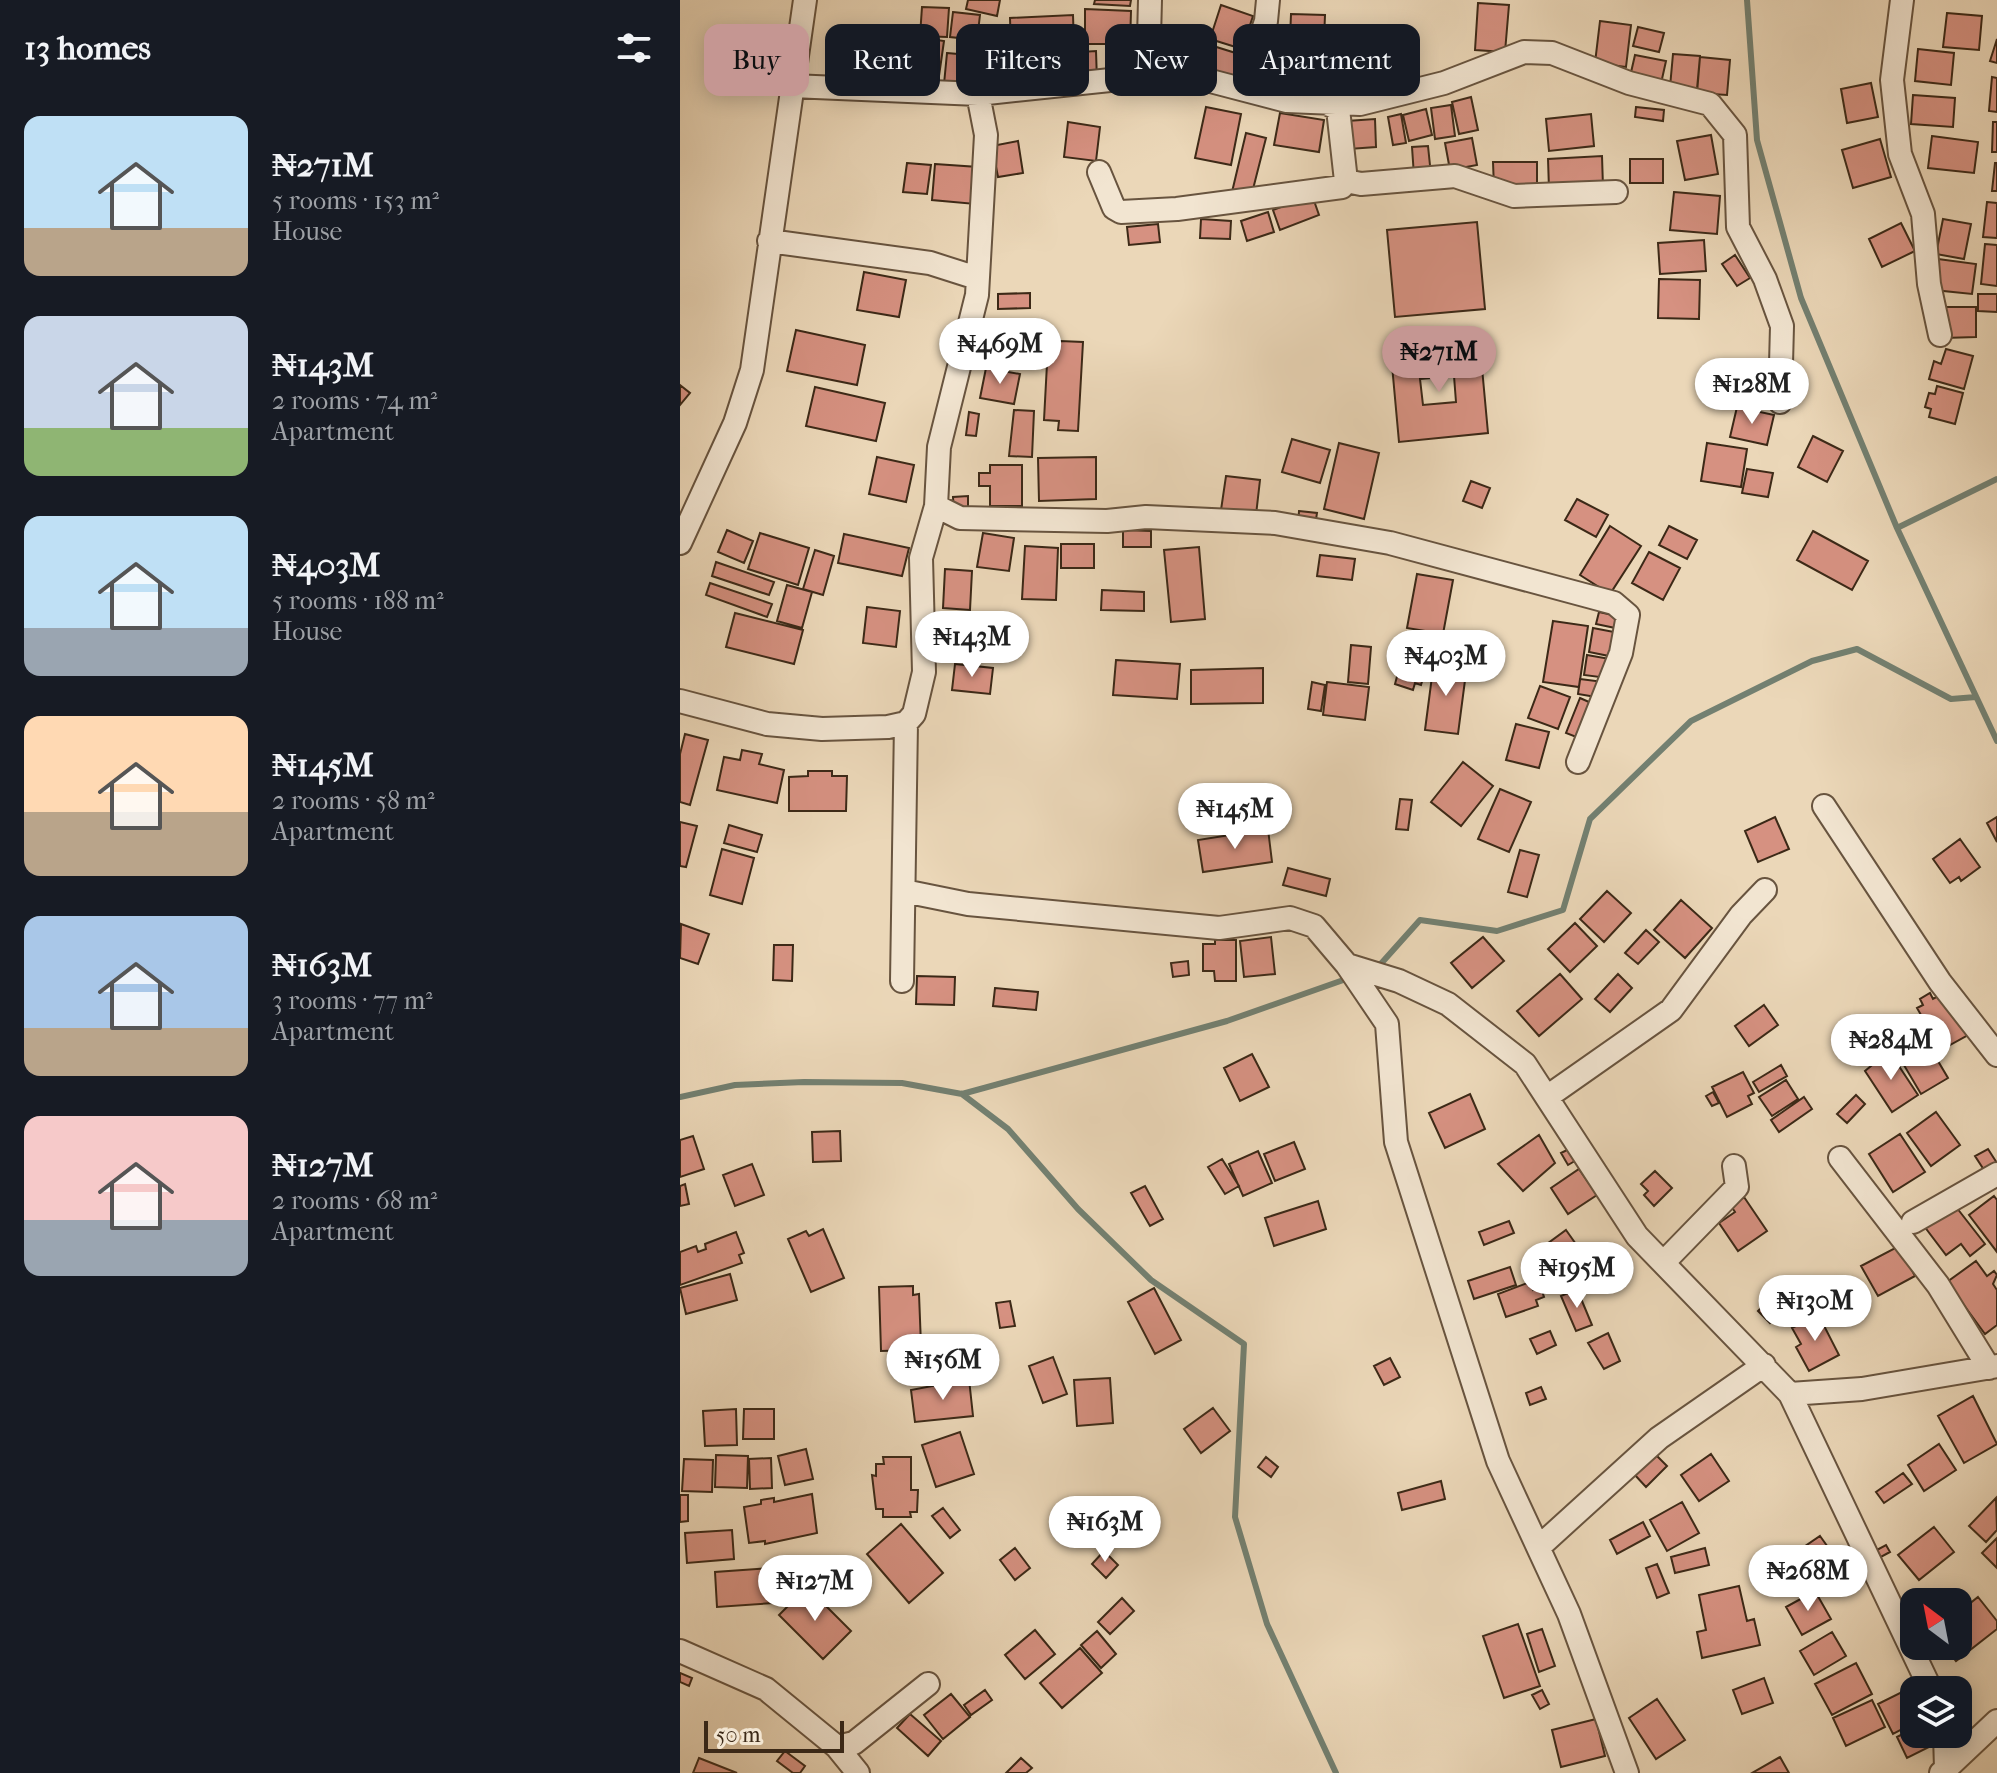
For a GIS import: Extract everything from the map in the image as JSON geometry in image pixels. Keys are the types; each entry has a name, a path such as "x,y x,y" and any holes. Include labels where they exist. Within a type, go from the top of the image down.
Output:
{"street":[{"path":"801,24 805,0"},
{"path":"1149,24 1150,0"},
{"path":"1265,24 1268,0"},
{"path":"1902,0 1892,80 1900,154 1923,214 1929,284 1940,335"},
{"path":"1272,96 1287,101 1360,104 1444,83 1524,52 1552,53 1629,83 1710,104 1735,135 1738,227 1765,279 1782,326 1780,402"},
{"path":"809,87 956,93"},
{"path":"680,543 735,423 752,370 791,96"},
{"path":"902,981 906,723 917,706 924,672 921,558 936,506 939,447 977,295 986,135 978,96"},
{"path":"1099,172 1114,208 1121,212 1242,201 1342,187 1346,181 1338,109 1327,103"},
{"path":"1346,181 1361,184 1455,176 1514,196 1616,192"},
{"path":"769,241 930,263 977,278"},
{"path":"936,506 960,518 1107,521 1146,517 1275,523 1390,543 1614,603 1628,615 1621,653 1578,762"},
{"path":"680,701 767,724 822,729 888,727 906,723"},
{"path":"1824,806 1940,982 1997,1055"},
{"path":"1547,1097 1671,1010 1741,915 1765,890"},
{"path":"904,891 968,904 1219,928 1290,918 1314,926 1347,965 1387,1024 1396,1142 1498,1461 1540,1546 1627,1773"},
{"path":"1347,965 1399,981 1448,1004 1525,1064 1637,1236 1790,1394 1924,1676"},
{"path":"1790,1394 1862,1389 1993,1367 1938,1285 1840,1158"},
{"path":"1664,1262 1737,1187 1734,1166"},
{"path":"1913,1222 1997,1174"},
{"path":"1540,1546 1659,1438 1764,1365"},
{"path":"680,1651 766,1689 837,1747 858,1773"},
{"path":"837,1747 854,1743 928,1684"},
{"path":"1944,1771 1997,1721"},
{"path":"1944,1771 1945,1748"}],"building":[{"path":"968,0 1000,0 997,16 966,9"},
{"path":"1095,0 1131,0 1130,6 1094,4"},
{"path":"1478,3 1509,5 1505,52 1475,50"},
{"path":"1221,5 1253,16 1250,24 1233,24 1233,46 1217,41 1215,24"},
{"path":"922,7 949,8 947,37 940,37 940,24 921,24"},
{"path":"1085,9 1131,11 1131,24 1105,24 1105,44 1089,44 1089,24 1085,24"},
{"path":"953,12 980,15 979,24 956,24 956,38 950,37"},
{"path":"1947,13 1982,16 1979,50 1943,47"},
{"path":"1291,14 1325,15 1325,24 1291,24"},
{"path":"1073,15 1073,24 1010,24 1010,18"},
{"path":"1600,21 1631,25 1626,67 1595,63"},
{"path":"1638,27 1664,33 1659,52 1633,46"},
{"path":"1997,39 1997,63 1990,61"},
{"path":"940,40 944,41 940,69"},
{"path":"1217,47 1233,52 1232,85 1217,80"},
{"path":"1918,49 1954,53 1951,85 1915,81"},
{"path":"1089,51 1096,51 1097,81 1089,81"},
{"path":"947,53 956,54 956,85 944,84"},
{"path":"1673,54 1700,56 1697,89 1670,87"},
{"path":"1635,55 1666,61 1660,88 1629,81"},
{"path":"1700,57 1730,60 1727,95 1697,93"},
{"path":"1992,77 1997,78 1997,112 1989,111"},
{"path":"1871,83 1878,117 1847,123 1841,89"},
{"path":"1913,95 1955,98 1953,127 1911,124"},
{"path":"1471,97 1478,130 1459,134 1452,102"},
{"path":"1451,105 1455,136 1435,139 1431,108"},
{"path":"1206,107 1241,114 1231,165 1195,158"},
{"path":"1636,107 1664,110 1663,121 1635,117"},
{"path":"1426,109 1432,135 1409,141 1403,115"},
{"path":"1280,113 1324,120 1319,152 1274,145"},
{"path":"1401,114 1406,143 1393,145 1388,117"},
{"path":"1591,114 1594,146 1549,151 1546,119"},
{"path":"1375,119 1376,147 1349,149 1347,121"},
{"path":"1068,122 1100,127 1096,161 1064,157"},
{"path":"1993,122 1997,122 1997,152 1992,152"},
{"path":"1246,133 1266,138 1251,197 1232,192"},
{"path":"1711,135 1718,174 1685,180 1677,141"},
{"path":"1932,136 1978,142 1974,173 1928,168"},
{"path":"1472,138 1477,165 1450,170 1445,143"},
{"path":"1880,139 1891,177 1853,188 1842,150"},
{"path":"1018,141 1023,173 998,177 992,146"},
{"path":"1428,146 1431,175 1414,176 1412,147"},
{"path":"1602,156 1603,187 1549,189 1548,159"},
{"path":"1630,159 1663,159 1663,183 1630,183"},
{"path":"1493,162 1537,162 1537,187 1494,188"},
{"path":"907,163 931,165 927,194 903,192"},
{"path":"1995,163 1997,191 1992,191"},
{"path":"935,164 978,167 975,204 932,200"},
{"path":"1674,192 1720,196 1717,234 1670,230"},
{"path":"1312,195 1319,215 1280,230 1273,210"},
{"path":"1987,202 1997,203 1997,238 1983,237"},
{"path":"1268,212 1274,232 1247,241 1241,221"},
{"path":"1201,219 1231,221 1230,239 1200,238"},
{"path":"1943,219 1971,224 1964,259 1936,254"},
{"path":"1477,222 1485,309 1395,317 1387,230"},
{"path":"1901,223 1915,251 1882,267 1869,239"},
{"path":"1158,224 1160,242 1129,245 1127,227"},
{"path":"1704,240 1706,271 1660,274 1658,243"},
{"path":"1985,244 1997,245 1997,286 1981,284"},
{"path":"1735,255 1750,278 1737,286 1722,264"},
{"path":"1938,259 1976,264 1972,294 1934,290"},
{"path":"864,272 906,280 899,317 857,310"},
{"path":"1659,279 1700,280 1699,319 1658,318"},
{"path":"1030,293 1030,308 998,309 998,294"},
{"path":"1978,294 1997,294 1997,312 1978,311"},
{"path":"1944,307 1976,307 1976,337 1944,338"},
{"path":"796,330 865,345 857,385 787,371"},
{"path":"1060,341 1083,342 1078,431 1058,430 1059,421 1044,420 1048,345 1059,345"},
{"path":"1480,346 1488,433 1399,442 1391,354","holes":["1454,376 1456,402 1423,405 1420,379"]},
{"path":"1946,349 1973,356 1964,389 1929,379 1934,361 1941,364"},
{"path":"986,368 1020,374 1014,404 980,398"},
{"path":"680,385 690,393 680,405"},
{"path":"1937,386 1963,393 1955,424 1929,417 1931,409 1925,407 1929,393 1935,394"},
{"path":"815,387 885,403 876,441 806,426"},
{"path":"1737,407 1774,415 1767,445 1730,437"},
{"path":"1014,410 1034,411 1032,457 1009,456"},
{"path":"969,412 979,414 976,436 966,435"},
{"path":"1813,436 1843,451 1827,482 1798,467"},
{"path":"1292,439 1330,450 1320,483 1282,472"},
{"path":"1339,443 1379,453 1364,519 1324,509"},
{"path":"1707,443 1747,449 1741,487 1701,481"},
{"path":"877,457 914,465 906,502 869,494"},
{"path":"1096,457 1096,499 1039,501 1038,458"},
{"path":"990,465 1022,465 1022,506 990,506 990,486 979,486 979,473 990,473"},
{"path":"1747,469 1773,473 1768,497 1742,493"},
{"path":"1226,476 1260,480 1256,515 1221,510"},
{"path":"1471,481 1490,488 1482,508 1463,501"},
{"path":"968,496 968,513 954,514 953,497"},
{"path":"1577,499 1608,515 1596,537 1565,520"},
{"path":"1299,511 1317,513 1315,526 1298,525"},
{"path":"1610,526 1641,546 1610,594 1580,575"},
{"path":"1669,526 1697,540 1687,559 1659,545"},
{"path":"727,530 753,541 744,563 718,552"},
{"path":"1123,530 1151,531 1151,547 1123,547"},
{"path":"1813,531 1868,561 1852,590 1797,560"},
{"path":"760,533 809,548 798,585 748,569"},
{"path":"983,533 1014,538 1009,571 977,567"},
{"path":"844,534 909,548 902,576 838,563"},
{"path":"1061,544 1094,544 1094,568 1061,568"},
{"path":"1025,546 1058,548 1056,600 1022,599"},
{"path":"1199,547 1205,619 1171,622 1164,550"},
{"path":"815,550 834,556 823,595 803,589"},
{"path":"1649,552 1680,568 1663,600 1632,583"},
{"path":"1320,555 1355,559 1352,580 1317,576"},
{"path":"716,562 774,582 769,595 712,576"},
{"path":"945,569 972,571 970,610 943,608"},
{"path":"1417,574 1453,580 1443,634 1407,628"},
{"path":"710,583 772,604 767,617 706,595"},
{"path":"787,585 812,592 802,628 777,621"},
{"path":"1102,590 1144,592 1144,611 1101,610"},
{"path":"867,607 900,611 896,647 863,643"},
{"path":"1599,612 1622,617 1620,629 1596,624"},
{"path":"735,613 803,630 794,664 726,647"},
{"path":"1553,621 1588,626 1579,687 1543,682"},
{"path":"1593,628 1614,632 1609,656 1589,652"},
{"path":"1407,632 1450,641 1446,658 1403,650"},
{"path":"1351,645 1371,647 1368,684 1348,682"},
{"path":"1403,654 1422,659 1420,666 1426,668 1421,685 1415,683 1413,690 1395,684"},
{"path":"1587,655 1610,659 1607,678 1584,675"},
{"path":"1116,660 1180,664 1177,699 1113,695"},
{"path":"1434,661 1467,665 1458,734 1425,730"},
{"path":"955,664 993,668 990,694 952,690"},
{"path":"1263,668 1263,703 1191,704 1191,670"},
{"path":"1580,679 1604,682 1602,698 1578,694"},
{"path":"1312,682 1325,685 1321,711 1308,709"},
{"path":"1327,682 1369,687 1365,720 1323,715"},
{"path":"1540,686 1570,697 1558,729 1528,718"},
{"path":"1580,698 1598,706 1584,740 1566,733"},
{"path":"1516,724 1549,732 1539,768 1506,760"},
{"path":"685,734 708,740 690,805 680,802 680,754"},
{"path":"742,750 762,754 759,764 784,770 777,803 717,790 724,757 740,760"},
{"path":"1463,762 1493,786 1461,826 1431,802"},
{"path":"808,771 832,771 832,776 847,776 846,811 789,811 789,777 808,776"},
{"path":"1500,789 1531,802 1509,852 1478,839"},
{"path":"1400,799 1412,800 1408,830 1396,829"},
{"path":"1775,817 1789,849 1758,862 1745,831"},
{"path":"1997,817 1997,842 1987,823"},
{"path":"680,822 697,826 686,867 680,866"},
{"path":"729,825 762,835 757,852 724,843"},
{"path":"1268,829 1272,862 1203,872 1198,840"},
{"path":"1960,839 1980,867 1961,881 1959,877 1950,883 1933,859"},
{"path":"722,849 754,858 742,904 710,895"},
{"path":"1520,850 1539,855 1527,897 1508,892"},
{"path":"1288,868 1330,879 1326,896 1283,885"},
{"path":"1607,891 1631,913 1604,942 1580,919"},
{"path":"1681,900 1712,928 1685,958 1654,930"},
{"path":"1575,923 1597,946 1570,972 1548,949"},
{"path":"681,924 709,934 698,964 680,958"},
{"path":"1646,930 1659,942 1638,964 1625,953"},
{"path":"1271,937 1275,974 1244,977 1240,941"},
{"path":"1483,937 1504,961 1472,988 1451,963"},
{"path":"1215,940 1236,940 1236,981 1215,981 1214,971 1203,971 1203,944 1215,944"},
{"path":"774,945 793,945 792,981 773,980"},
{"path":"1188,961 1189,975 1173,977 1171,963"},
{"path":"1560,974 1582,999 1539,1036 1517,1011"},
{"path":"1618,974 1632,988 1610,1012 1595,999"},
{"path":"917,976 955,977 954,1005 916,1004"},
{"path":"995,988 1038,992 1036,1010 993,1006"},
{"path":"1930,993 1933,999 1944,993 1968,1035 1941,1050 1917,1008 1923,1005 1920,999"},
{"path":"1764,1005 1778,1025 1749,1046 1735,1026"},
{"path":"1910,1034 1914,1039 1922,1034 1948,1078 1921,1094 1895,1050 1907,1044 1903,1038"},
{"path":"1889,1051 1918,1095 1892,1112 1865,1071"},
{"path":"1252,1054 1269,1087 1240,1101 1224,1068"},
{"path":"1781,1065 1787,1076 1759,1092 1753,1082"},
{"path":"1743,1072 1754,1093 1748,1096 1752,1104 1727,1117 1712,1087"},
{"path":"1786,1080 1798,1099 1772,1116 1759,1097"},
{"path":"1713,1092 1719,1103 1712,1106 1706,1096"},
{"path":"1470,1094 1485,1129 1445,1148 1429,1113"},
{"path":"1856,1095 1865,1104 1847,1123 1837,1114"},
{"path":"1804,1097 1812,1109 1779,1132 1771,1120"},
{"path":"1936,1112 1960,1145 1931,1166 1907,1133"},
{"path":"840,1131 841,1161 813,1162 812,1132"},
{"path":"1900,1134 1925,1172 1893,1192 1869,1154"},
{"path":"1539,1135 1555,1163 1523,1191 1498,1164"},
{"path":"693,1136 704,1169 680,1177 680,1140"},
{"path":"1294,1142 1305,1169 1275,1181 1264,1154"},
{"path":"1573,1147 1580,1158 1568,1165 1561,1153"},
{"path":"1988,1149 1997,1163 1986,1173 1975,1156"},
{"path":"1258,1151 1272,1183 1243,1196 1229,1164"},
{"path":"1222,1159 1239,1186 1225,1194 1208,1167"},
{"path":"752,1164 764,1195 735,1206 723,1175"},
{"path":"1579,1169 1597,1195 1568,1214 1551,1188"},
{"path":"1655,1171 1672,1188 1654,1206 1644,1195 1648,1191 1641,1184"},
{"path":"685,1184 689,1204 680,1206 680,1186"},
{"path":"1145,1186 1163,1219 1150,1226 1131,1193"},
{"path":"1994,1196 1997,1200 1997,1252 1969,1215"},
{"path":"1744,1197 1767,1231 1738,1251 1719,1223 1735,1212 1731,1206"},
{"path":"1318,1201 1326,1229 1274,1246 1265,1218"},
{"path":"1953,1203 1985,1244 1970,1256 1961,1244 1946,1255 1924,1226"},
{"path":"1509,1221 1514,1233 1484,1245 1479,1232"},
{"path":"823,1229 844,1278 811,1292 788,1239 806,1231 809,1236"},
{"path":"1566,1230 1590,1264 1560,1285 1536,1252"},
{"path":"736,1232 744,1253 739,1255 742,1263 680,1285 680,1252 696,1246 698,1252 706,1249 705,1244"},
{"path":"1899,1246 1915,1276 1878,1296 1861,1266"},
{"path":"1976,1261 1987,1276 1994,1271 1997,1275 1993,1284 1997,1290 1997,1325 1985,1334 1947,1282"},
{"path":"1510,1267 1516,1285 1474,1299 1468,1281"},
{"path":"730,1274 737,1300 686,1314 680,1288"},
{"path":"1530,1282 1533,1290 1541,1288 1544,1297 1536,1300 1538,1306 1506,1317 1498,1294"},
{"path":"913,1286 913,1295 919,1294 921,1345 915,1345 915,1350 881,1351 879,1287"},
{"path":"1154,1288 1181,1340 1155,1354 1128,1302"},
{"path":"1577,1289 1592,1325 1576,1331 1561,1296"},
{"path":"1779,1290 1791,1303 1770,1323 1758,1311"},
{"path":"1010,1301 1015,1326 1000,1328 996,1303"},
{"path":"1818,1314 1839,1355 1809,1371 1796,1347 1801,1344 1792,1328"},
{"path":"1550,1331 1556,1345 1537,1354 1530,1339"},
{"path":"1608,1333 1620,1361 1604,1369 1588,1343"},
{"path":"1053,1357 1067,1394 1043,1403 1029,1366"},
{"path":"1390,1358 1400,1377 1384,1385 1374,1366"},
{"path":"1110,1378 1113,1423 1077,1426 1074,1380"},
{"path":"969,1379 973,1416 915,1422 911,1390"},
{"path":"1541,1387 1546,1399 1530,1405 1526,1393"},
{"path":"1973,1396 1997,1444 1964,1463 1938,1416"},
{"path":"1213,1408 1230,1431 1201,1453 1184,1429"},
{"path":"736,1409 737,1445 705,1446 703,1411"},
{"path":"744,1409 774,1409 774,1439 743,1439"},
{"path":"960,1432 974,1474 936,1487 922,1445"},
{"path":"1939,1444 1956,1470 1924,1491 1908,1465"},
{"path":"806,1449 813,1479 785,1485 778,1456"},
{"path":"1655,1454 1667,1466 1646,1487 1634,1474"},
{"path":"1711,1454 1729,1481 1699,1501 1681,1475"},
{"path":"716,1455 748,1456 747,1488 715,1487"},
{"path":"883,1457 911,1457 911,1490 918,1490 917,1512 910,1512 911,1517 883,1517 883,1509 876,1509 872,1475 876,1476 876,1464 884,1464"},
{"path":"1266,1457 1278,1467 1271,1477 1258,1467"},
{"path":"771,1458 772,1488 750,1489 749,1459"},
{"path":"684,1459 713,1460 712,1492 682,1491"},
{"path":"1903,1473 1912,1484 1884,1503 1876,1492"},
{"path":"1441,1481 1445,1499 1402,1510 1398,1493"},
{"path":"812,1494 817,1533 765,1544 765,1541 749,1543 744,1507 761,1504 761,1500 774,1498 774,1502"},
{"path":"680,1495 688,1495 688,1521 680,1522"},
{"path":"1996,1498 1997,1530 1986,1542 1969,1526"},
{"path":"1682,1502 1699,1533 1667,1551 1650,1520"},
{"path":"943,1508 960,1530 950,1538 932,1516"},
{"path":"1643,1522 1650,1536 1617,1554 1610,1540"},
{"path":"901,1524 943,1573 909,1603 867,1554"},
{"path":"1934,1527 1954,1552 1919,1580 1898,1555"},
{"path":"732,1530 734,1559 687,1563 685,1533"},
{"path":"1820,1536 1840,1564 1815,1581 1795,1553"},
{"path":"1997,1538 1997,1568 1982,1553"},
{"path":"1886,1545 1890,1552 1879,1558 1875,1551"},
{"path":"1015,1548 1030,1568 1015,1580 1000,1560"},
{"path":"1705,1548 1709,1565 1675,1573 1671,1557"},
{"path":"1104,1551 1118,1565 1106,1578 1092,1564"},
{"path":"1657,1564 1669,1593 1657,1598 1646,1568"},
{"path":"770,1568 773,1603 717,1607 715,1572"},
{"path":"1739,1586 1747,1621 1754,1619 1760,1645 1702,1658 1697,1632 1706,1630 1699,1595"},
{"path":"807,1587 851,1631 823,1659 779,1615"},
{"path":"1815,1591 1831,1619 1802,1635 1786,1607"},
{"path":"1978,1597 1997,1621 1997,1629 1972,1649 1972,1602"},
{"path":"1122,1598 1134,1611 1110,1634 1098,1622"},
{"path":"1518,1624 1540,1686 1504,1698 1483,1636"},
{"path":"1542,1629 1555,1666 1539,1672 1527,1634"},
{"path":"1035,1630 1055,1654 1025,1679 1005,1655"},
{"path":"1097,1631 1116,1654 1101,1668 1081,1645"},
{"path":"1832,1632 1846,1656 1814,1675 1800,1651"},
{"path":"1080,1648 1102,1673 1062,1708 1040,1683"},
{"path":"1856,1663 1872,1694 1832,1715 1815,1684"},
{"path":"680,1673 692,1678 689,1686 680,1682"},
{"path":"1764,1678 1773,1703 1742,1714 1733,1690"},
{"path":"985,1690 992,1700 971,1715 964,1705"},
{"path":"1542,1690 1549,1704 1540,1709 1532,1695"},
{"path":"1900,1693 1900,1730 1893,1734 1878,1704"},
{"path":"951,1694 970,1717 943,1739 924,1715"},
{"path":"1657,1699 1685,1740 1656,1759 1629,1718"},
{"path":"1872,1700 1885,1727 1846,1746 1833,1718"},
{"path":"910,1714 941,1741 928,1756 897,1728"},
{"path":"1596,1719 1605,1756 1561,1767 1552,1730"},
{"path":"1902,1748 1927,1748 1907,1758"},
{"path":"785,1751 805,1766 800,1773 793,1773 777,1761"},
{"path":"1780,1757 1789,1773 1752,1773"},
{"path":"699,1758 737,1773 693,1773"},
{"path":"1021,1758 1032,1768 1026,1773 1006,1773"}],"waterway":[{"path":"1747,0 1757,140 1801,298 1897,528 1997,741"},
{"path":"1897,528 1997,479"},
{"path":"1378,967 1420,920 1497,931 1563,910 1590,819 1691,721 1812,661 1857,649 1951,699 1976,697"},
{"path":"680,1097 735,1085 804,1082 902,1083 962,1094 1227,1021 1349,978"},
{"path":"962,1094 1008,1129 1078,1209 1151,1280 1244,1344 1235,1517 1267,1624 1336,1773"}]}
